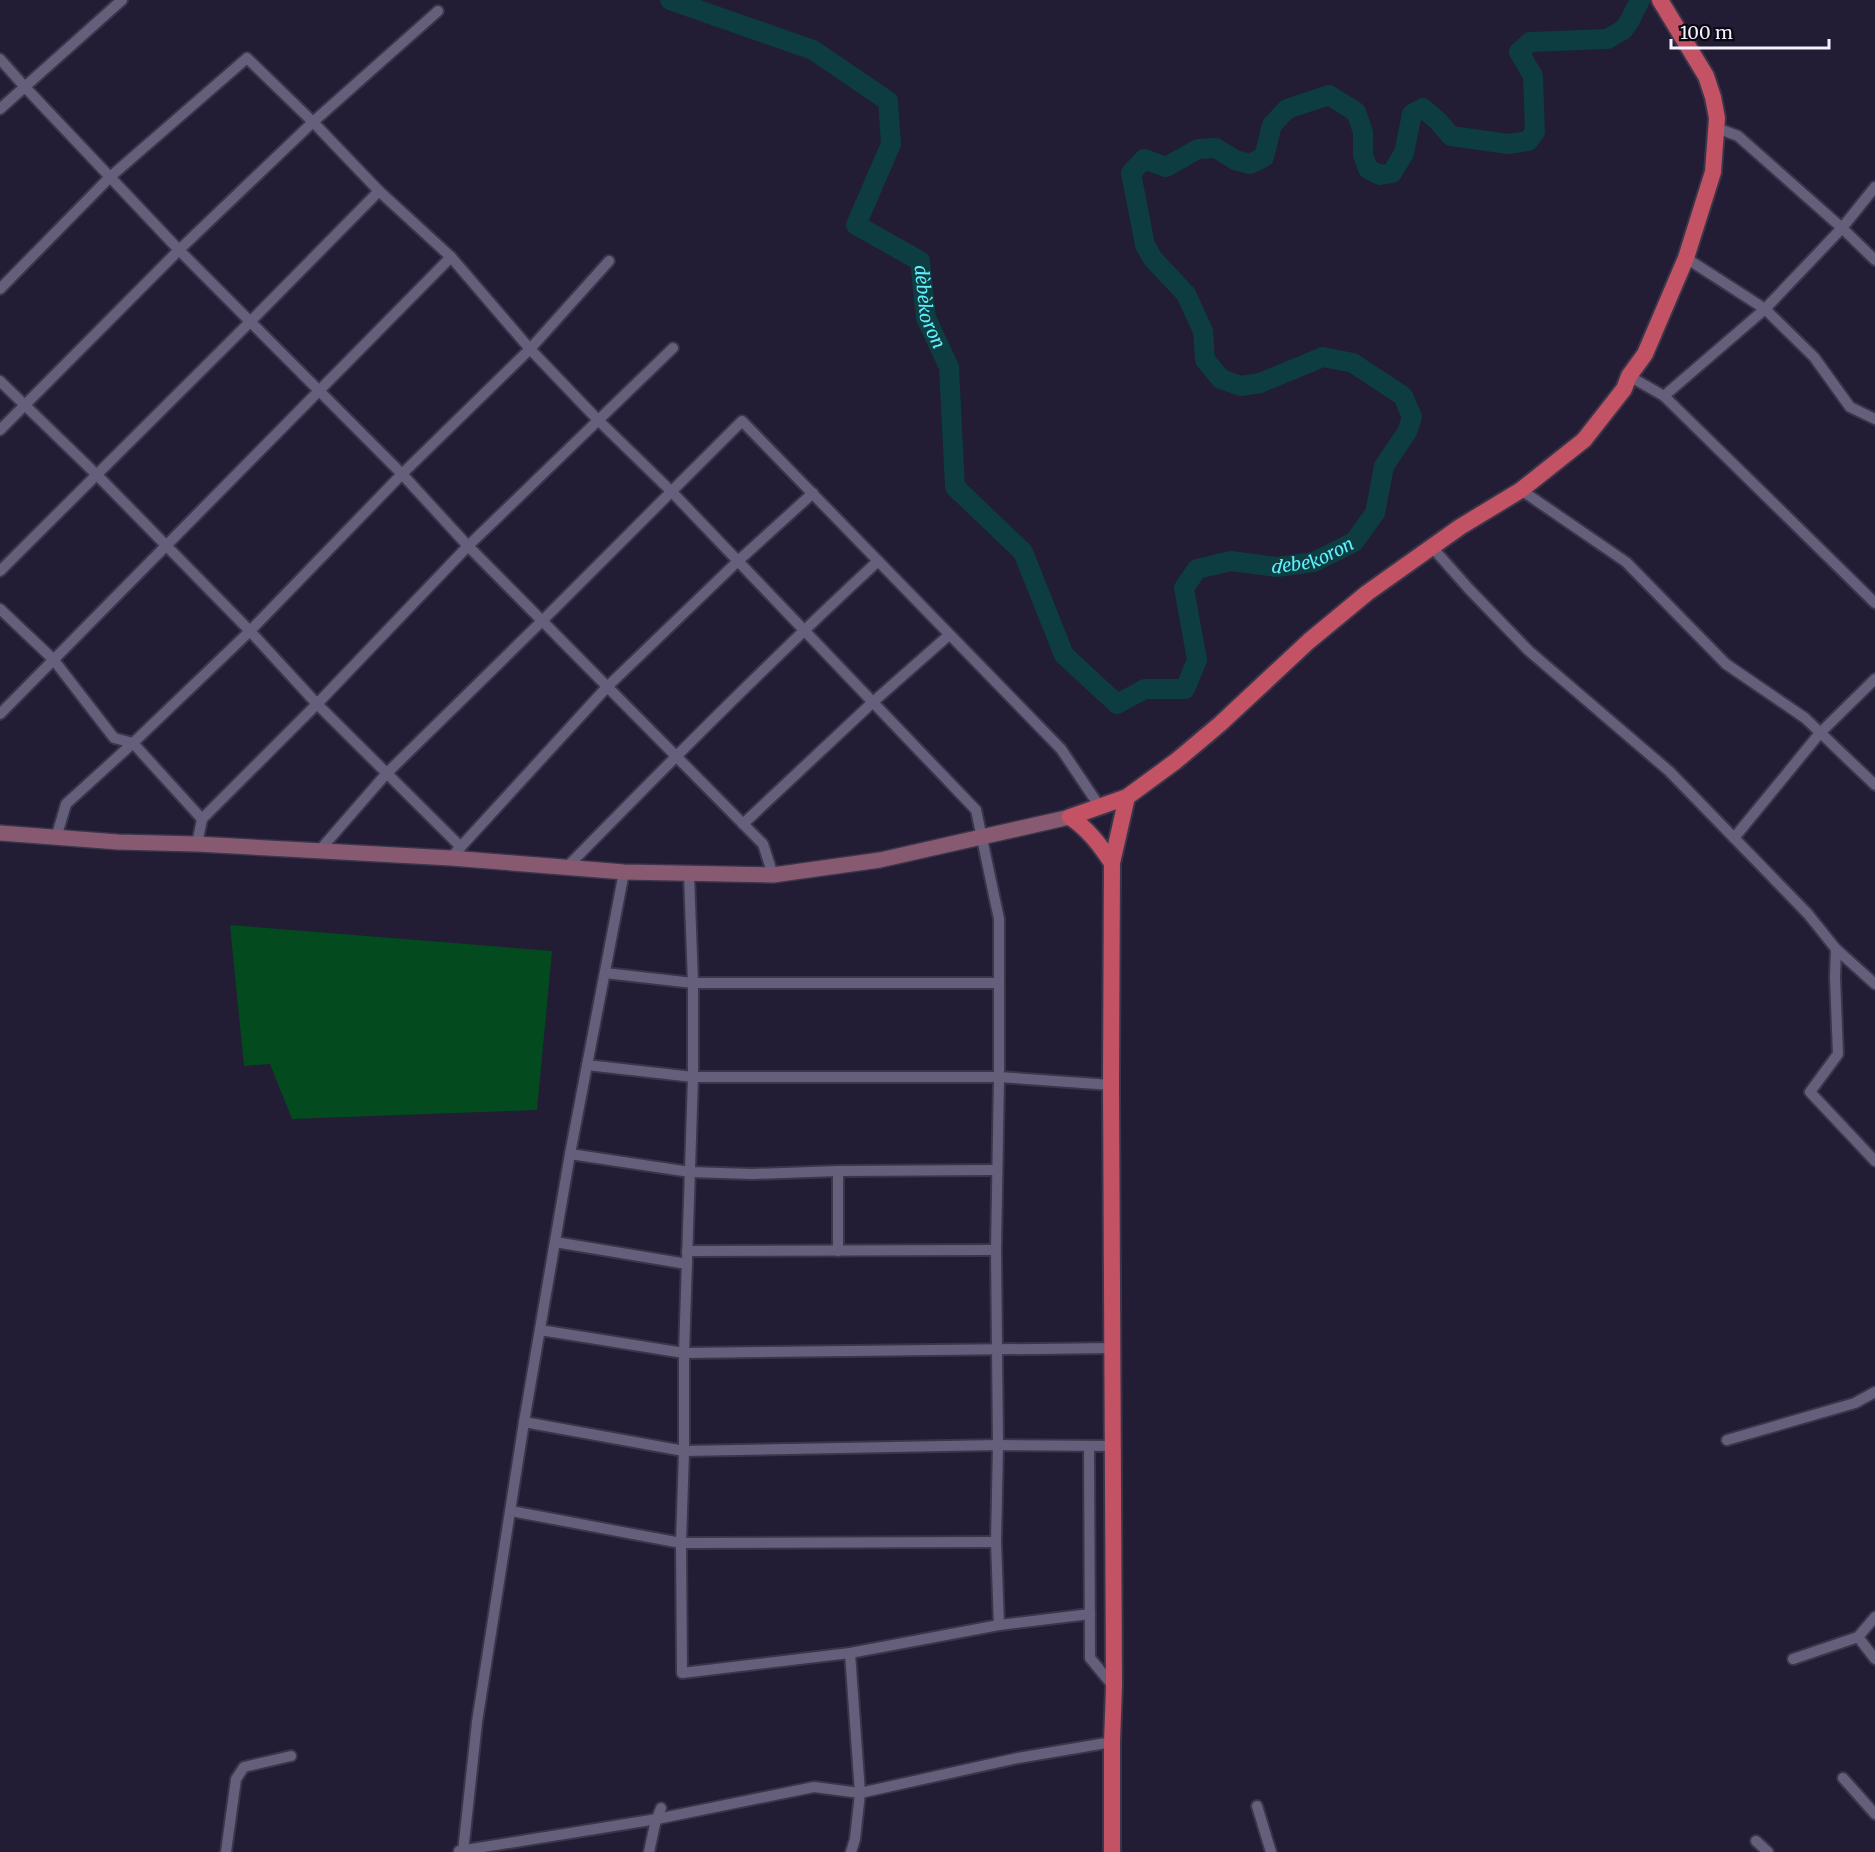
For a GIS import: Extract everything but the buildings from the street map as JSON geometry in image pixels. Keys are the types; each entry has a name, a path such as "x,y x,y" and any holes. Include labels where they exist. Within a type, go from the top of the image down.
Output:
{"highway":[{"path":"1070,817 1128,797 1176,761 1220,724 1316,634 1367,593 1431,546 1521,490 1584,440 1624,389 1629,376 1645,354 1686,258 1713,172 1717,118 1713,97 1706,76 1660,0"},
{"path":"1112,1852 1114,1687 1112,863 1128,797"},
{"path":"1070,817 1093,837 1112,863"}],"main road":[{"path":"0,833 56,838 319,850 456,853 624,872 773,875 880,860 1070,817"}],"street":[{"path":"0,109 122,0"},
{"path":"0,429 179,250 313,122 438,11"},
{"path":"0,289 110,177 247,58 379,191 451,257 530,349 671,491 976,810 999,919 996,1250 998,1445 996,1542 999,1625"},
{"path":"0,59 179,250 402,474 468,546 763,844 773,875"},
{"path":"1717,128 1738,136 1875,260"},
{"path":"1664,396 1765,309 1842,228 1875,187"},
{"path":"0,571 379,191"},
{"path":"0,714 451,257"},
{"path":"1686,258 1765,309 1814,357 1850,407 1875,420"},
{"path":"56,838 66,804 250,631 402,474 530,349 609,261"},
{"path":"197,844 202,819 317,704 468,546 673,348"},
{"path":"1629,376 1664,396 1875,603"},
{"path":"0,381 97,475 250,631 386,774 456,853 607,687 738,561 813,493"},
{"path":"319,850 386,774 742,421 1061,749 1100,807"},
{"path":"1521,490 1626,562 1726,664 1805,718 1875,785"},
{"path":"1431,546 1468,589 1530,651 1669,771 1808,914 1836,949 1875,984"},
{"path":"567,867 675,756 878,561"},
{"path":"0,609 53,659 114,738 133,743 202,819"},
{"path":"742,824 873,702 950,635"},
{"path":"1734,838 1820,733 1875,679"},
{"path":"624,872 570,1154 524,1422 477,1722 461,1851 657,1819 814,1787 860,1793 1018,1758 1112,1742"},
{"path":"689,875 693,984 693,1077 684,1353 681,1544 682,1673 850,1653 999,1625 1090,1614"},
{"path":"1836,949 1838,1054 1810,1092 1875,1161"},
{"path":"604,973 693,984 999,983"},
{"path":"587,1065 693,1077 999,1077 1111,1085"},
{"path":"570,1154 690,1173 997,1170"},
{"path":"838,1171 838,1251"},
{"path":"555,1242 687,1264"},
{"path":"687,1251 996,1250"},
{"path":"540,1330 684,1353 1113,1348"},
{"path":"1727,1440 1855,1403 1875,1392"},
{"path":"524,1422 684,1451 998,1445 1113,1446"},
{"path":"1089,1446 1090,1658 1114,1687"},
{"path":"511,1511 681,1544 996,1542"},
{"path":"1794,1659 1858,1637 1875,1617"},
{"path":"1858,1637 1875,1659"},
{"path":"850,1653 860,1793 855,1839 851,1852"},
{"path":"226,1852 236,1779 239,1772 244,1767 291,1756"},
{"path":"1843,1778 1875,1814"},
{"path":"1257,1806 1271,1852"},
{"path":"649,1852 661,1808"},
{"path":"1756,1841 1768,1852"}],"green space":[{"path":"230,925 552,951 537,1110 292,1119 270,1064 244,1066"}],"waterway":[{"name":"debekoron","path":"670,0 813,50 888,101 891,144 856,225 920,261 926,318 949,367 955,487 1023,552 1064,655 1117,704 1145,689 1185,689 1197,660 1184,588 1197,569 1231,561 1277,567 1314,562 1354,542 1375,513 1384,466 1407,432 1412,417 1403,396 1353,363 1323,357 1260,383 1241,386 1221,379 1205,360 1203,331 1186,294 1153,259 1145,245 1131,173 1144,159 1166,167 1198,149 1216,148 1235,160 1250,164 1264,157 1272,125 1287,109 1329,95 1356,112 1363,132 1363,155 1368,169 1380,175 1392,173 1404,153 1412,114 1423,108 1451,136 1508,144 1528,141 1535,132 1533,76 1519,52 1530,42 1607,39 1623,30 1640,0"}],"water label":[{"name":"dèbèkoron","path":"930,307"}]}
